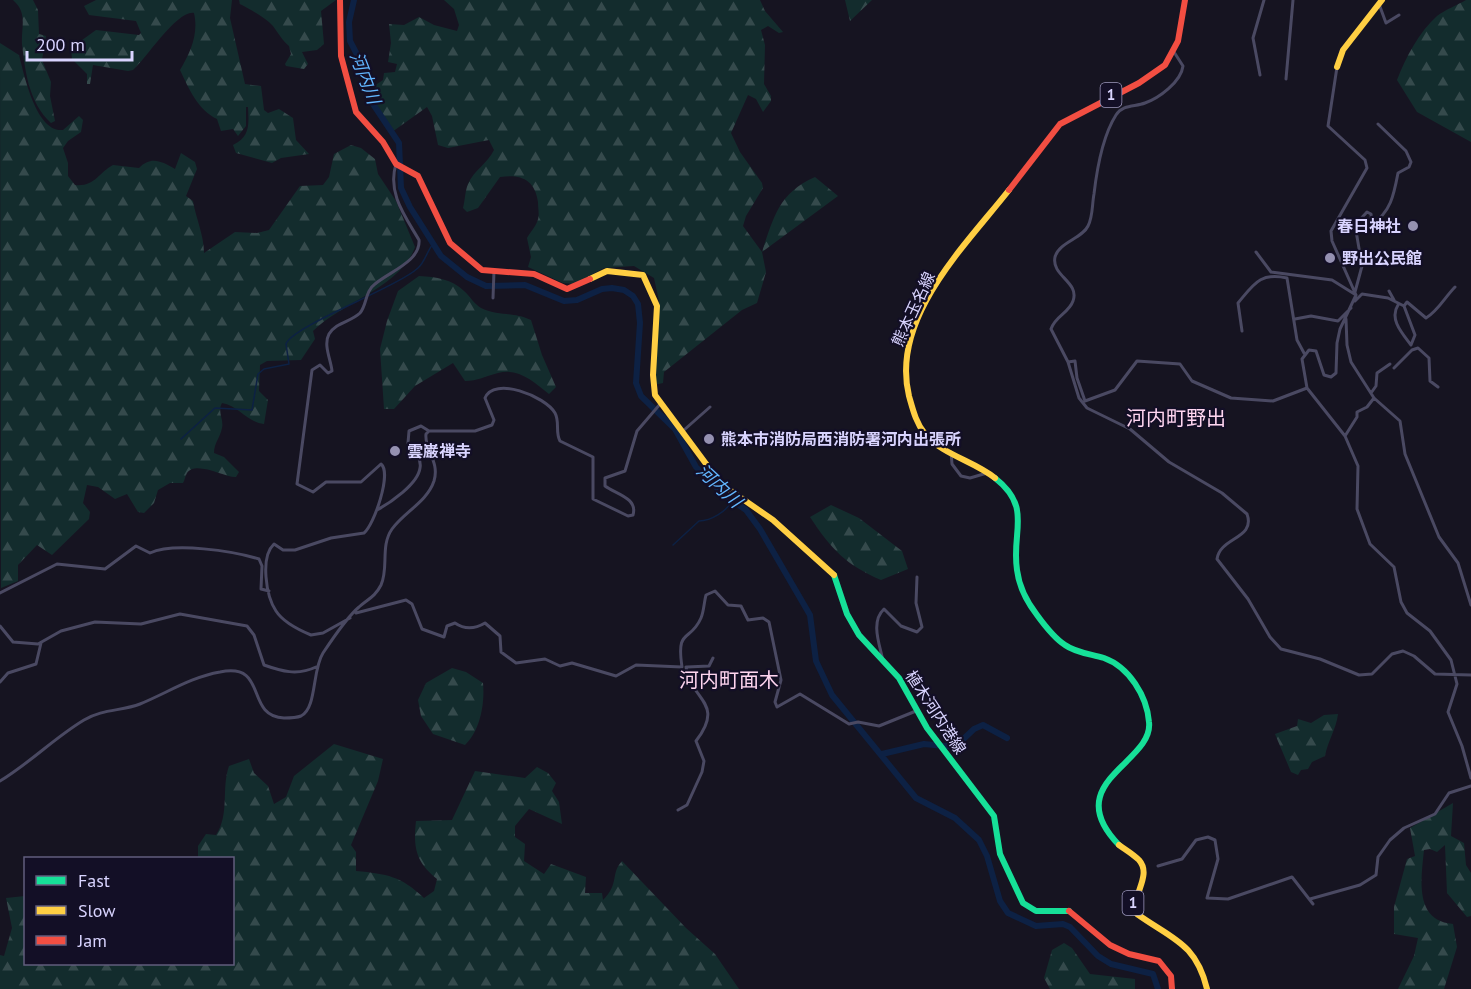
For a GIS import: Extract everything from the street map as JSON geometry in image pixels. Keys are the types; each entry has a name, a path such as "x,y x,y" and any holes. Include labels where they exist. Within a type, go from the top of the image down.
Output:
{"main road":[{"path":"340,0 340,49 353,103 359,116 383,142 398,166"},
{"name":"熊本玉名線","path":"1185,0 1174,52 1164,67 1154,75 1075,111 1060,124 944,273 930,296 910,342 904,376 919,424 930,439 1003,484 1016,504 1019,520 1017,575 1024,594 1065,646 1078,653 1110,660 1124,669 1147,709 1150,728 1144,744 1107,780 1101,793 1101,810 1112,837 1138,860 1143,868 1142,881 1133,901 1137,914 1188,945 1200,962 1207,989"},
{"path":"1337,67 1343,50 1380,2"},
{"name":"植木河内港線","path":"398,166 418,176 450,243 482,270 534,274 567,289 607,271 626,271 643,275 657,306 653,386 659,405 684,430 705,465 721,484 764,512 831,570 852,623 873,652 899,678 916,711 994,816 1000,854 1023,903 1036,911 1068,911 1110,945 1129,954 1159,961 1171,976 1172,989"}],"street":[{"path":"1260,75 1253,38 1264,0"},
{"path":"1286,79 1293,0"},
{"path":"1380,2 1386,23 1399,15"},
{"path":"1174,52 1183,66 1177,81 1156,98 1122,109 1115,117 1099,160 1090,222 1084,232 1062,248 1055,258 1056,268 1074,290 1073,302 1057,317 1051,329 1068,362 1079,398 1087,408 1130,429 1169,462 1222,493 1246,514 1248,524 1244,534 1222,546 1217,559 1248,599 1275,644 1289,652 1320,659 1359,675 1372,674 1392,654 1403,651 1414,656 1435,674 1471,675"},
{"path":"1337,67 1328,126 1365,160 1367,168 1331,231 1332,241 1355,294"},
{"path":"1304,353 1316,351 1324,375 1334,375 1337,343 1353,302 1362,266 1355,225 1367,212 1371,214 1372,224 1388,210 1398,173 1409,167 1411,162 1406,152 1378,124"},
{"path":"398,166 392,178 393,189 420,246 418,252 408,261 371,287 360,312 336,326 329,334 327,348 332,371 328,373 320,365 312,370 297,484 313,492 326,482 361,482 381,464 386,474 377,510 369,529 361,534 331,538 295,550 283,550 274,544 267,552 269,591 273,605 281,617 311,635 323,633 353,615 372,600 384,578 384,551 393,527 423,498 434,480 435,461 425,440 429,431"},
{"path":"1256,252 1271,272 1332,280 1355,294"},
{"path":"493,298 494,271"},
{"path":"1242,331 1238,303 1254,284 1270,275 1287,278 1297,340 1304,353 1302,359 1307,388 1345,436 1358,466 1360,479 1357,509 1367,537 1370,544 1394,567 1404,609 1435,637 1451,660 1456,673 1456,692 1448,712 1462,746 1471,778"},
{"path":"1404,306 1407,302 1426,318 1436,311 1443,298 1455,287"},
{"path":"1353,302 1362,294 1397,303 1404,306 1415,335 1411,345 1395,319 1397,303 1389,291"},
{"path":"1294,319 1311,316 1338,321 1351,308"},
{"path":"1346,319 1348,354 1374,398 1400,421 1408,461 1441,541 1458,563 1471,605"},
{"path":"1394,368 1412,350 1418,348 1429,358 1430,381 1438,387"},
{"path":"1068,362 1075,361 1077,378 1085,401 1115,390 1137,361 1180,364 1192,381 1231,399 1273,401 1307,388"},
{"path":"1371,393 1376,386 1377,373 1390,364"},
{"path":"377,510 387,505 416,478 421,467 419,457 408,443 409,431 421,426 429,431 475,431 492,425 494,420 485,398 487,393 494,389 532,394 554,412 557,418 558,436 564,444 593,457 593,499 631,516 634,511 631,501 611,490 604,482 609,475 625,471 637,431 659,405"},
{"path":"1345,436 1357,417 1357,412 1367,407 1374,398"},
{"path":"684,430 710,407"},
{"path":"951,452 952,464 961,476 970,478 987,473"},
{"path":"0,593 57,564 105,569 136,546 150,553 162,548 224,552 259,559 262,566 261,589 269,591"},
{"path":"883,662 876,631 878,619 884,609 901,626 917,632 922,627 916,603 917,577"},
{"path":"678,810 687,805 702,772 704,761 696,741 708,721 706,702 690,682 679,648 685,635 700,620 706,595 715,591 728,605 741,606 748,620 763,618 769,622 774,658 781,680 775,702 777,707 800,694 849,724 858,722 879,726 916,711"},
{"path":"0,782 34,759 67,731 91,716 139,704 172,687 220,672 241,672 250,677 263,710 270,716 299,717 310,705 315,667 353,615 406,600 412,604 422,629 438,637 444,637 447,626 455,623 461,627 473,628 485,623 500,636 501,652 516,663 545,659 560,666 572,663 616,676 636,665 709,666 713,658"},
{"path":"0,626 13,642 40,643 83,624 95,622 141,624 180,614 247,626 254,635 264,665 287,672 308,671 315,667"},
{"path":"0,682 9,673 36,664 40,643"},
{"path":"1310,899 1360,885 1376,875 1376,865 1381,851 1401,830 1435,814 1449,793 1471,786"},
{"path":"1158,866 1182,859 1196,840 1208,837 1215,840 1218,859 1207,898 1228,899 1292,877 1313,904"}],"green space":[{"path":"13,0 33,0 38,10 39,34 46,36 42,60 51,82 50,96 55,121 51,123 38,106 29,86 22,44 23,20 21,10"},
{"path":"96,0 232,0 230,18 245,84 261,86 264,110 268,113 279,109 293,118 296,140 309,154 281,158 272,163 236,153 233,145 243,138 247,130 248,107 246,107 246,126 238,136 233,129 221,131 217,119 204,110 180,70 194,36 194,13 179,19 133,70 93,65 90,84 87,84 87,74 72,59 71,48 96,30 139,35 141,33 136,21 89,15 84,6"},
{"path":"239,0 336,0 321,11 324,44 317,50 302,52 308,64 304,69 286,66 291,54 289,46 270,23 240,4"},
{"path":"444,0 760,0 765,11 783,32 779,33 768,26 761,30 765,45 764,84 771,96 771,101 763,112 756,99 748,95 731,133 763,188 746,216 743,226 762,252 766,272 757,303 742,310 664,372 663,383 654,385 659,301 654,278 634,266 604,268 574,284 563,283 528,267 531,257 527,238 539,215 536,194 530,183 514,176 500,177 478,208 467,212 463,208 471,179 494,150 489,140 448,148 438,145 432,116 427,107 392,132 379,118 368,91 364,62 367,60 374,86 383,80 384,73 395,72 397,64 388,62 391,43 389,24 404,25 419,17 434,25 457,31 459,25 454,9"},
{"path":"845,0 872,0 850,21"},
{"path":"1466,0 1471,0 1471,142 1417,112 1397,80 1414,45 1430,22"},
{"path":"0,43 19,55 33,101 45,122 54,128 63,130 79,116 83,120 81,132 68,141 63,148 68,163 68,176 75,185 92,182 113,165 139,168 143,164 156,161 175,169 181,153 195,162 197,169 186,196 193,201 204,253 235,232 257,233 269,230 300,186 323,185 329,177 334,154 351,145 361,148 375,159 378,174 396,201 415,247 408,261 398,273 313,331 315,339 301,360 267,361 260,365 259,391 268,400 264,424 222,403 220,409 222,428 214,453 224,457 239,472 236,477 204,469 191,469 183,483 170,483 158,490 154,503 144,513 138,512 127,494 115,499 98,487 87,485 83,503 90,512 89,519 52,555 37,545 18,565 18,581 1,588"},
{"path":"815,177 838,196 762,252 780,207 793,190"},
{"path":"419,276 449,281 488,311 531,320 542,355 556,387 549,394 525,377 512,372 465,381 453,363 415,386 394,409 384,409 380,349 387,321 398,291"},
{"path":"831,505 859,518 902,551 908,569 881,580 840,555 810,517"},
{"path":"452,668 466,672 483,683 483,700 478,725 465,745 433,734 421,716 418,700 426,683"},
{"path":"1338,714 1325,756 1312,762 1308,769 1301,770 1298,775 1291,772 1275,734 1297,726 1298,719 1311,723 1324,715"},
{"path":"334,744 383,759 378,781 351,845 356,852 356,871 393,877 424,898 434,891 437,879 420,860 415,839 416,821 452,820 475,771 525,778 537,767 548,773 556,783 552,791 559,802 562,824 529,809 515,826 515,837 525,844 524,861 544,874 551,864 586,877 585,893 602,893 603,900 611,889 616,870 622,861 686,928 715,954 739,989 0,989 0,955 4,956 12,928 6,898 24,896 24,965 234,965 234,857 198,857 198,846 206,834 216,835 220,827 223,819 229,766 249,759 254,773 268,786 274,804 286,797 294,776"},
{"path":"1453,803 1451,836 1464,843 1466,865 1471,873 1471,916 1467,917 1447,893 1445,845 1437,852 1430,849 1424,850 1422,885 1426,907 1440,921 1453,924 1457,947 1444,989 1398,989 1414,956 1418,938 1394,934 1394,907 1407,859 1415,856 1410,828"},
{"path":"1064,943 1072,948 1090,974 1135,979 1135,989 1050,989 1044,978 1052,950"}],"waterway":[{"name":"河内川","path":"354,0 349,22 350,41 364,68 373,104 399,143 401,188 410,207 441,256 467,277 486,286 525,285 564,301 577,300 602,289 612,288 624,290 633,296 638,304 640,323 636,383 641,396 675,429 696,467 723,494 746,510 760,529 810,615 816,661 832,695 916,798 955,818 979,840 987,856 1000,901 1008,913 1036,926 1063,924 1070,927 1098,956 1111,964 1153,974 1158,989"},
{"path":"181,439 215,408 252,410 258,374 264,369 289,364 286,344 292,336 406,276 420,266 433,244"},
{"path":"673,545 699,521 718,515 733,500"},
{"path":"882,754 924,744 955,747 974,729 983,725 1007,738"}],"traffic: fast":[{"path":"995,478 1007,489 1017,510 1017,570 1022,588 1033,610 1050,632 1069,648 1104,658 1121,668 1129,675 1145,702 1149,722 1147,736 1138,750 1113,775 1103,789 1099,805 1103,823 1119,845"},
{"path":"834,575 847,614 859,635 899,678 927,728 994,816 1000,854 1023,903 1036,911 1069,911"}],"traffic: slow":[{"path":"1337,67 1343,50 1382,0"},
{"path":"995,478 950,453 925,434 917,421 910,401 906,367 910,339 935,285 1009,190"},
{"path":"590,279 607,271 643,275 657,306 653,375 655,395 721,484 773,520 834,575"},
{"path":"1119,845 1137,858 1143,866 1143,879 1136,900 1137,914 1172,937 1189,952 1196,961 1207,989"}],"traffic: jam":[{"path":"340,0 341,56 356,112 383,142 396,164 418,176 450,243 482,270 534,274 567,289 590,279"},
{"path":"1009,190 1060,124 1139,83 1165,65 1178,41 1185,0"},
{"path":"1069,911 1110,945 1129,954 1159,961 1171,976 1172,989"}],"place":[{"name":"春日神社","path":"1413,226"},
{"name":"野出公民館","path":"1330,258"},
{"name":"熊本市消防局西消防署河内出張所","path":"709,439"},
{"name":"雲巌禅寺","path":"395,451"}],"district":[{"name":"河内町野出","path":"1176,418"},
{"name":"河内町面木","path":"729,680"}]}
